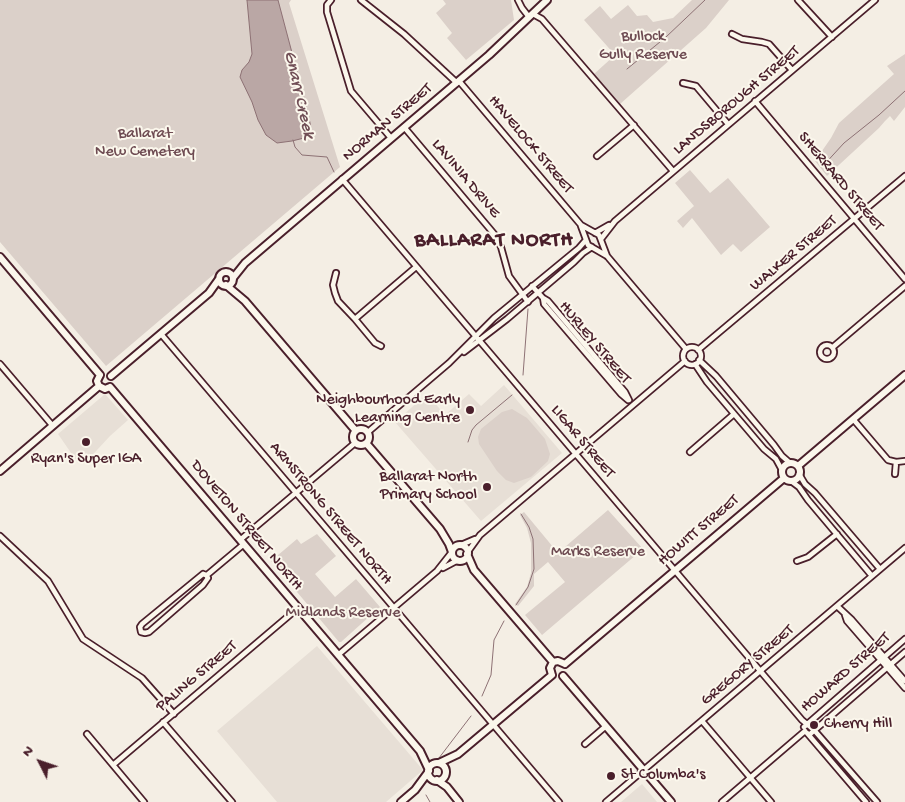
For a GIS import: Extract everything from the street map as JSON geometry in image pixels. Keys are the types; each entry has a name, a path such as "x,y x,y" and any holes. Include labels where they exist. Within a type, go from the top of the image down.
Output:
{"street":[{"path":"331,0 327,9 351,90 391,138"},
{"name":"HAVELOCK STREET","path":"361,0 404,34 458,82 581,225 586,239"},
{"path":"518,0 522,8 531,16 541,19 673,172"},
{"name":"NORMAN STREET","path":"231,277 458,82 547,0"},
{"path":"798,0 832,37"},
{"name":"LANDSBOROUGH STREET","path":"601,240 615,222 876,0"},
{"path":"732,34 742,39 769,44 792,70"},
{"path":"683,83 696,86 728,124"},
{"name":"SHERRARD STREET","path":"756,101 904,277"},
{"path":"597,156 634,125"},
{"name":"LAVINIA DRIVE","path":"404,127 495,235 501,247 508,276 528,302"},
{"name":"WALKER STREET","path":"698,350 905,176"},
{"name":"LIGAR STREET","path":"342,180 802,720 806,729 823,752 867,802"},
{"name":"LANDSBOROUGH STREET","path":"595,232 615,222"},
{"name":"HAVELOCK STREET","path":"581,225 595,232"},
{"path":"368,432 477,338 522,294 579,248 590,233 595,232 599,235 607,256"},
{"path":"586,239 588,245 607,256 686,349"},
{"path":"477,338 528,302 583,253 599,244 601,240"},
{"path":"0,257 100,375"},
{"path":"355,319 416,267"},
{"path":"336,273 333,285 338,300 375,343 381,346"},
{"path":"111,376 209,293 222,274 231,277 245,301 356,431"},
{"path":"209,293 230,284 231,277"},
{"path":"220,279 245,301"},
{"name":"HURLEY STREET","path":"532,286 543,298 548,300 626,392 629,400 634,405"},
{"path":"833,348 905,286"},
{"name":"ARMSTRONG STREET NORTH","path":"161,334 558,802"},
{"path":"697,362 689,364 685,361 683,356 686,349 691,347 698,350 700,355 697,362 707,382 764,449 776,459 787,479 799,486 836,534 872,576"},
{"path":"338,655 437,571 455,547 480,535 685,361"},
{"path":"697,362 716,376 781,455 790,463 798,466"},
{"path":"0,364 52,425"},
{"path":"100,375 105,373 111,376"},
{"path":"0,460 2,468 98,386 100,375"},
{"path":"798,466 905,375"},
{"path":"98,386 105,389 110,387 112,383 111,376"},
{"name":"DOVETON STREET NORTH","path":"110,387 420,751 429,771"},
{"path":"690,452 734,414"},
{"path":"853,419 887,458 896,462 905,461"},
{"path":"355,443 353,437 356,431 362,429 368,432"},
{"path":"366,444 369,437 368,432"},
{"path":"207,575 208,580 203,585 149,632 141,632 141,625 198,576 207,575 296,493 355,443"},
{"path":"355,443 366,444"},
{"path":"366,444 440,529 449,543 454,557 474,570 553,662"},
{"path":"895,474 896,462"},
{"path":"782,470 785,465 790,463"},
{"path":"798,466 799,474 805,484 880,569"},
{"path":"787,479 797,478 799,474"},
{"name":"HOWITT STREET","path":"565,664 674,570 787,479"},
{"path":"440,529 466,548 474,570"},
{"path":"797,561 808,558 836,534"},
{"path":"437,571 464,558 480,535"},
{"path":"0,536 48,581 83,640 142,678 174,714"},
{"name":"GREGORY STREET","path":"606,802 905,548"},
{"path":"837,606 847,621 889,666 905,688"},
{"name":"PALING STREET","path":"113,765 298,608"},
{"name":"HOWARD STREET","path":"722,802 905,639"},
{"name":"HOWARD STREET","path":"806,729 814,730 905,652"},
{"path":"558,661 565,664 566,669 563,676 557,678 552,675 550,669 553,662 558,661"},
{"path":"889,666 905,681"},
{"path":"401,802 415,790 432,765 458,754 552,675"},
{"path":"563,676 671,802"},
{"path":"702,721 771,802"},
{"path":"163,722 232,802"},
{"path":"585,744 606,726"},
{"path":"806,729 814,730 877,802"},
{"path":"87,734 144,802"},
{"path":"823,752 829,747"},
{"name":"DOVETON STREET NORTH","path":"420,751 439,763"},
{"path":"415,790 442,779 458,754"},
{"path":"439,763 444,767 454,795"},
{"path":"429,771 430,777 444,785 459,802"},
{"path":"867,802 873,797"}],"shaded area":[{"name":"Ballarat North Primary School","path":"504,385 562,453 481,521 395,422 427,394 445,415 469,394 481,406"},
{"path":"105,394 128,420 84,464 78,463 58,434"},
{"path":"317,646 423,770 386,802 277,802 217,731"},
{"path":"642,784 657,802 621,802"}],"green space":[{"name":"Ballarat New Cemetery","path":"0,0 291,0 289,3 340,167 106,366 0,242"},
{"path":"443,0 511,0 514,20 466,60 447,38 452,33 436,13 446,4"},
{"name":"Bullock Gully Reserve","path":"692,0 729,0 706,28 620,104 594,74 615,55 584,20 600,6 611,19 628,5 637,16 647,15 653,22 673,18"},
{"path":"905,54 905,107 894,121 890,116 827,176 815,161 839,123 894,74 887,66"},
{"path":"690,170 710,193 728,178 770,227 741,252 733,244 721,255 692,218 683,228 677,221 694,206 675,183"},
{"path":"512,409 527,418 545,439 550,454 548,461 531,477 514,483 506,480 497,471 479,444 478,437 481,429 502,412"},
{"name":"Marks Reserve","path":"608,510 643,549 542,635 525,615 565,582 548,562 534,574 534,586 518,606 515,604 527,587 531,573 531,543 527,528 520,515 524,512 558,553"},
{"name":"Midlands Reserve","path":"317,534 336,556 315,574 335,597 356,579 380,607 341,642 339,642 271,561 297,539 301,544"}],"water":[{"path":"247,0 278,0 311,128 304,138 277,143 266,135 240,77 252,54"}],"waterway":[{"path":"627,69 666,37 705,0"},
{"path":"822,167 844,143 905,91"},
{"name":"Gnarr Creek","path":"293,140 295,147 302,155 327,157 334,172"},
{"path":"523,375 528,309"},
{"path":"468,442 476,425 512,395"},
{"name":"Gnarr Creek","path":"516,605 528,587 534,569 533,539 529,527 521,514"},
{"name":"Gnarr Creek","path":"482,696 491,675 494,640 504,621"},
{"name":"Gnarr Creek","path":"439,758 471,716"},
{"name":"Gnarr Creek","path":"426,795 430,802"}],"place":[{"name":"Neighbourhood Early Learning Centre","path":"470,410"},
{"name":"Ryan's Super IGA","path":"86,442"},
{"name":"Ballarat North Primary School","path":"487,487"},
{"name":"Cherry Hill","path":"814,725"},
{"name":"St Columba's","path":"611,776"}],"district":[{"name":"BALLARAT NORTH","path":"494,242"}]}
